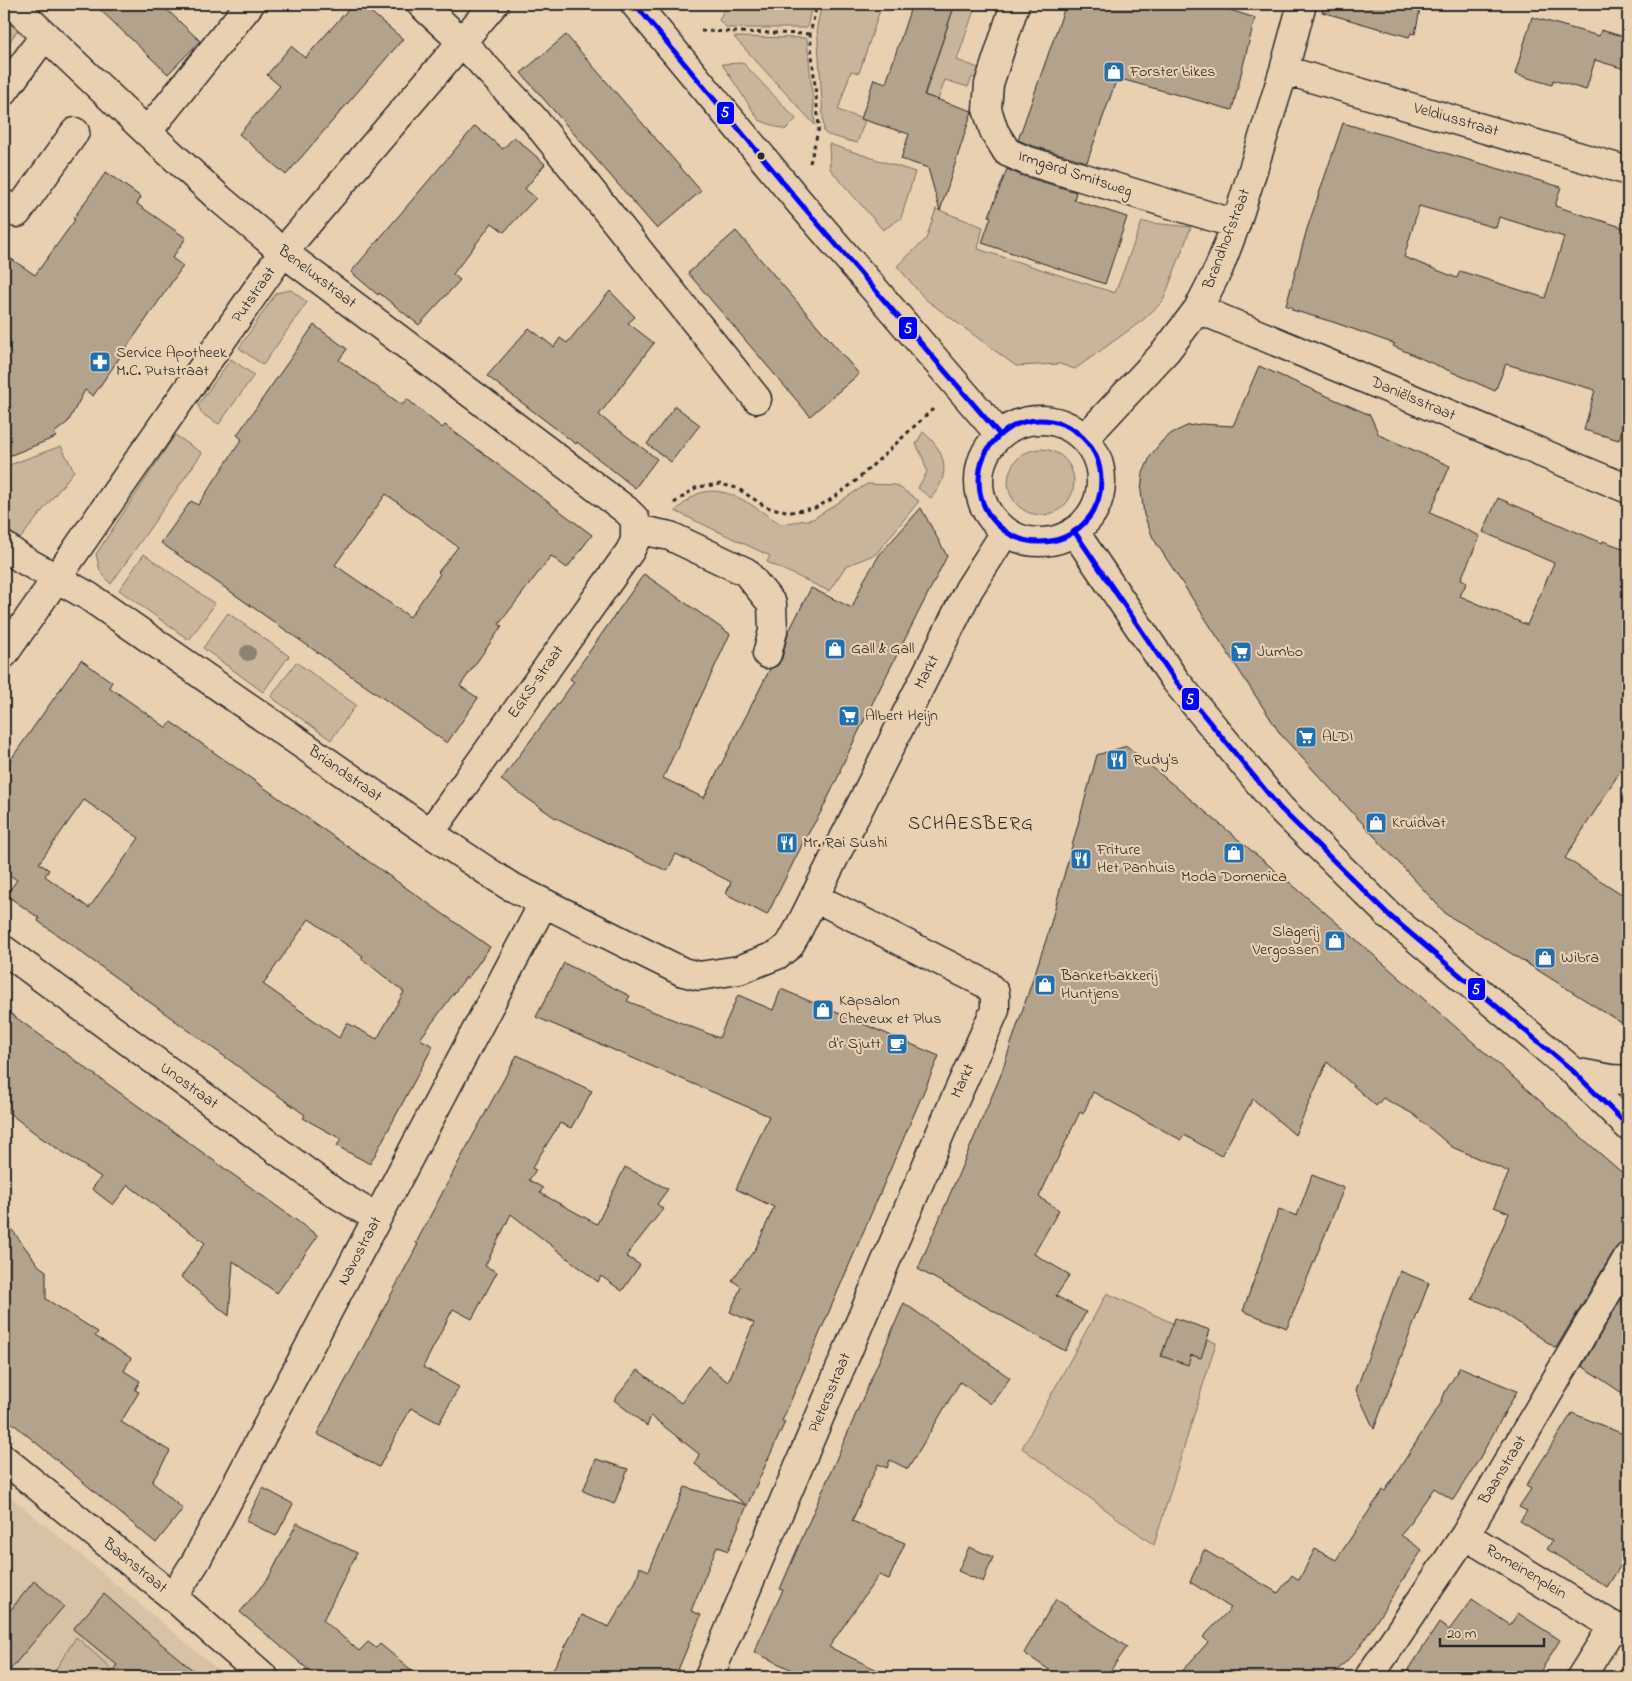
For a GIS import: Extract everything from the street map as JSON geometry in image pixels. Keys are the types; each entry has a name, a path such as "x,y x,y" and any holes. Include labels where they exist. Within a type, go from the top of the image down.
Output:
{"street":[{"name":"Beneluxstraat","path":"12,4 220,199 284,252 626,510 635,519 636,529"},
{"path":"147,132 250,4"},
{"path":"421,4 461,41 533,118 757,399"},
{"name":"Putstraat","path":"4,654 284,252 494,4"},
{"path":"635,4 801,204 1000,435"},
{"name":"Irmgard Smitsweg","path":"1016,4 989,84 987,109 994,132 1007,152 1025,160 1236,224"},
{"name":"Brandhofstraat","path":"1085,438 1166,351 1198,309 1219,268 1236,224 1284,70 1302,4"},
{"path":"4,91 45,35"},
{"name":"Veldiusstraat","path":"1284,70 1628,171"},
{"path":"4,204 17,213 75,132"},
{"name":"Daniëlsstraat","path":"1198,309 1628,489"},
{"path":"1043,420 1070,427 1085,438 1096,456 1102,477 1099,498 1090,517 1074,531 1061,538 1033,541 1019,538 1006,531 990,516 981,496 980,473 986,452 1000,435 1016,424 1043,420"},
{"path":"636,529 670,536 746,572 772,604 773,632 766,654"},
{"name":"EGKS-straat","path":"430,833 630,551 635,541 636,529"},
{"name":"Markt","path":"699,976 739,970 777,955 788,946 970,589 1006,531"},
{"path":"1074,531 1175,680 1280,808 1390,916 1574,1072 1628,1126"},
{"name":"Briandstraat","path":"4,546 22,559 88,596 508,886 683,972 699,976"},
{"name":"Markt","path":"814,897 986,984 995,993 995,1010 951,1108"},
{"name":"Navostraat","path":"173,1597 196,1561 543,904"},
{"name":"Unostraat","path":"4,950 334,1193 377,1218"},
{"path":"1574,1072 1611,1079 1628,1080"},
{"name":"Pietersstraat","path":"709,1677 951,1108"},
{"name":"Baanstraat","path":"1369,1677 1465,1535 1628,1257"},
{"name":"Baanstraat","path":"4,1459 173,1597 264,1677"},
{"name":"Romeinenplein","path":"1465,1535 1621,1628 1581,1677"}],"path":[{"path":"801,204 819,127 810,34 817,4"},
{"path":"658,31 810,34"},
{"path":"636,529 697,487 720,484 737,488 766,507 791,512 815,508 832,499 857,480 957,386"}],"shaded area":[{"path":"727,4 812,4 807,28 727,28 719,20"},
{"path":"822,4 882,4 859,73 851,71 838,110 865,120 857,143 828,135 824,132 817,26"},
{"path":"955,4 976,4 957,60 981,69 978,79 972,77 968,87 945,80 938,100 925,95"},
{"path":"4,7 20,27 4,49"},
{"path":"734,37 807,38 815,125"},
{"path":"743,63 796,119 785,130 759,120 722,64"},
{"path":"829,144 915,172 901,218 883,230 830,169"},
{"path":"936,209 983,227 978,249 1115,293 1142,222 1191,227 1163,301 1143,320 1075,369 1060,364 1016,366 925,299 897,266 926,239"},
{"path":"291,290 307,302 263,365 239,348 276,293"},
{"path":"231,359 254,375 219,424 202,414 198,405"},
{"path":"923,432 937,447 944,463 942,480 931,498 918,488 927,472 916,444"},
{"path":"175,435 202,453 111,584 100,571 96,554"},
{"path":"61,446 74,471 20,539 4,527 4,467"},
{"path":"1041,449 1054,452 1064,459 1071,469 1074,482 1071,495 1064,505 1054,512 1041,515 1028,512 1018,505 1011,495 1008,482 1011,469 1018,459 1028,452"},
{"path":"867,484 896,485 919,501 876,554 846,566 829,591 767,562 770,556 675,511 697,494 711,491 722,492 743,500 781,524 813,519"},
{"path":"144,554 215,604 189,640 119,590"},
{"path":"228,613 289,656 263,692 203,648"},
{"path":"296,662 356,705 331,740 271,697"},
{"path":"1107,1293 1216,1343 1154,1545 1022,1448"},
{"path":"4,1491 227,1677 4,1677"},
{"path":"76,1637 121,1677 51,1677"}],"building":[{"path":"94,4 161,4 200,41 168,74"},
{"path":"353,4 361,4 403,39 286,175 239,134 280,86 267,75 291,46 305,58"},
{"path":"912,4 955,4 924,95 972,111 940,211 928,168 901,159 909,134 861,119 874,79 886,83"},
{"path":"1066,4 1229,4 1227,9 1255,18 1232,110 1117,78 1087,162 1018,140"},
{"path":"1323,4 1421,4 1415,34 1411,33 1409,37 1322,12"},
{"path":"1532,17 1599,36 1601,30 1628,38 1628,70 1595,60 1586,90 1553,80 1552,85 1515,74"},
{"path":"566,35 701,191 657,229 521,73"},
{"path":"1343,123 1561,187 1555,206 1628,229 1628,409 1619,440 1584,430 1595,390 1506,364 1495,391 1393,346 1395,344 1292,310 1292,307 1286,306 1307,229","holes":["1419,206 1496,228 1499,217 1564,237 1545,298 1460,271 1457,278 1404,257"]},
{"path":"475,126 503,149 514,137 545,164 525,189 536,198 504,232 492,223 453,274 460,280 419,325 379,293 378,295 351,272"},
{"path":"1007,169 1020,175 1076,192 1074,200 1127,217 1105,284 982,243 991,217 989,216"},
{"path":"106,172 141,197 137,204 186,238 172,258 183,266 93,396 85,390 68,422 54,433 56,437 4,458 4,254 35,275 75,220 73,219"},
{"path":"736,231 859,374 810,416 688,273"},
{"path":"610,291 635,317 628,323 654,343 599,415 657,459 635,488 577,442 576,444 487,376 529,328 554,347 560,338 567,343"},
{"path":"314,325 347,349 339,360 402,405 407,399 442,428 445,425 592,535 567,568 551,556 499,624 502,626 460,686 478,698 447,743 161,543 191,501 198,505 242,439 237,435","holes":["386,494 458,547 438,572 440,574 410,617 335,565"]},
{"path":"1259,366 1370,415 1379,435 1450,466 1430,513 1480,536 1461,579 1467,582 1460,596 1527,625 1554,563 1483,532 1498,498 1602,543 1603,541 1628,550 1628,759 1565,858 1628,898 1628,1027 1447,915 1281,735 1153,538 1144,515 1141,491 1143,473 1151,455 1162,441 1172,433 1187,426 1201,424 1233,426"},
{"path":"675,406 700,425 671,462 647,444"},
{"path":"921,508 947,556 870,708 821,812 805,839 767,915 726,894 731,882 676,854 667,871 554,817 501,780 574,682 570,679 644,574 730,634 663,778 704,798 770,669 778,665 782,658 788,633 811,588 852,608 864,580 880,554"},
{"path":"81,660 112,682 109,687 167,728 171,722 490,947 420,1039 433,1046 370,1164 337,1146 341,1139 303,1118 305,1115 38,921 39,918 6,895 17,880 4,871 4,769","holes":["84,800 139,838 89,908 45,876 49,870 39,863","309,919 363,956 361,958 404,992 377,1039 347,1023 339,1038 263,984"]},
{"path":"1127,746 1321,909 1628,1178 1628,1241 1621,1243 1615,1249 1556,1348 1498,1309 1472,1299 1509,1213 1494,1207 1509,1172 1452,1147 1413,1114 1383,1098 1376,1106 1327,1062 1295,1135 1253,1099 1221,1156 1184,1135 1181,1140 1093,1092 1083,1114 1080,1112 1039,1197 1059,1210 1034,1254 1070,1275 1056,1296 1086,1312 1065,1351 918,1269 1000,1077 1047,937 1097,755"},
{"path":"564,963 630,996 627,1001 719,1038 738,995 773,1010 781,989 939,1056 782,1421 785,1422 728,1551 717,1546 691,1611 701,1615 675,1677 549,1677 582,1615 609,1627 636,1581 640,1567 649,1571 685,1487 746,1505 695,1464 699,1454 651,1416 647,1426 614,1400 638,1370 681,1403 708,1366 728,1382 754,1323 730,1312 741,1287 732,1280 756,1248 774,1207 736,1189 769,1116 536,1017"},
{"path":"4,1009 318,1236 277,1293 233,1261 229,1316 181,1277 205,1243 128,1185 113,1205 92,1189 101,1177 40,1137 4,1109"},
{"path":"517,1055 592,1091 571,1128 560,1123 532,1168 536,1170 529,1180 543,1188 540,1193 597,1224 625,1167 668,1189 657,1204 663,1209 626,1256 640,1265 622,1291 601,1276 598,1282 511,1214 485,1266 497,1272 472,1319 453,1309 423,1367 459,1387 439,1423 411,1408 379,1467 317,1434 418,1244 416,1243 457,1165"},
{"path":"1312,1175 1344,1188 1287,1328 1243,1311 1279,1209 1297,1216"},
{"path":"4,1219 39,1266 46,1271 46,1299 98,1332 95,1336 131,1358 124,1371 140,1381 135,1390 139,1392 121,1422 170,1451 152,1482 183,1509 156,1543 4,1416"},
{"path":"1400,1271 1429,1283 1374,1429 1356,1390"},
{"path":"1628,1287 1628,1397 1582,1366"},
{"path":"904,1303 1010,1378 991,1404 960,1382 908,1469 890,1460 887,1468 878,1464 852,1521 905,1543 889,1579 879,1575 829,1647 892,1677 807,1677 754,1652 783,1590 780,1589"},
{"path":"1175,1318 1210,1330 1201,1358 1191,1355 1188,1365 1161,1356"},
{"path":"1460,1367 1517,1391 1478,1461 1453,1500 1434,1488 1401,1535 1422,1550 1359,1648 1331,1677 1177,1677 1208,1642 1203,1637 1231,1608 1190,1582 1204,1550 1278,1593 1292,1575 1299,1580 1315,1549 1336,1560 1383,1490 1385,1491 1441,1403 1445,1392"},
{"path":"1572,1413 1628,1436 1628,1554 1607,1587 1547,1549 1552,1541 1520,1521 1527,1511 1519,1507 1531,1489 1526,1486"},
{"path":"596,1459 628,1469 614,1504 583,1491"},
{"path":"263,1488 293,1504 276,1536 246,1521"},
{"path":"297,1523 357,1553 323,1620 359,1651 368,1642 376,1648 380,1644 420,1677 317,1677 240,1612 269,1577"},
{"path":"969,1547 993,1557 983,1582 958,1571"},
{"path":"34,1581 64,1606 4,1677 4,1618"},
{"path":"104,1594 201,1677 106,1677 117,1665 73,1629"},
{"path":"1056,1599 1127,1647 1106,1677 1060,1677 1024,1653"},
{"path":"1472,1599 1510,1625 1518,1613 1560,1640 1537,1677 1404,1677 1439,1623 1449,1630"}],"transit line":[{"name":"5","path":"635,4 801,204 1000,435"},
{"name":"5","path":"1040,420 1063,425 1083,438 1096,458 1101,481 1096,504 1083,524 1063,537 1040,542 1017,537 997,524 984,504 979,481 984,458 997,438 1017,425 1040,420"},
{"name":"5","path":"1074,531 1175,680 1280,808 1390,916 1574,1072 1628,1126"}],"place":[{"name":"Forster bikes","path":"1114,72"},
{"name":"Service Apotheek M.C. Putstraat","path":"100,362"},
{"name":"Gall & Gall","path":"835,649"},
{"name":"Jumbo","path":"1241,652"},
{"name":"Albert Heijn","path":"849,716"},
{"name":"ALDI","path":"1306,737"},
{"name":"Rudy's","path":"1117,760"},
{"name":"Kruidvat","path":"1376,823"},
{"name":"Mr. Rai Sushi","path":"787,843"},
{"name":"Moda Domenica","path":"1234,853"},
{"name":"Friture Het Panhuis","path":"1081,859"},
{"name":"Slagerij Vergossen","path":"1335,941"},
{"name":"Wibra","path":"1545,958"},
{"name":"Banketbakkerij Huntjens","path":"1045,985"},
{"name":"Kapsalon Cheveux et Plus","path":"823,1010"},
{"name":"d'r Sjutt","path":"897,1044"}],"district":[{"name":"SCHAESBERG","path":"971,824"}]}
